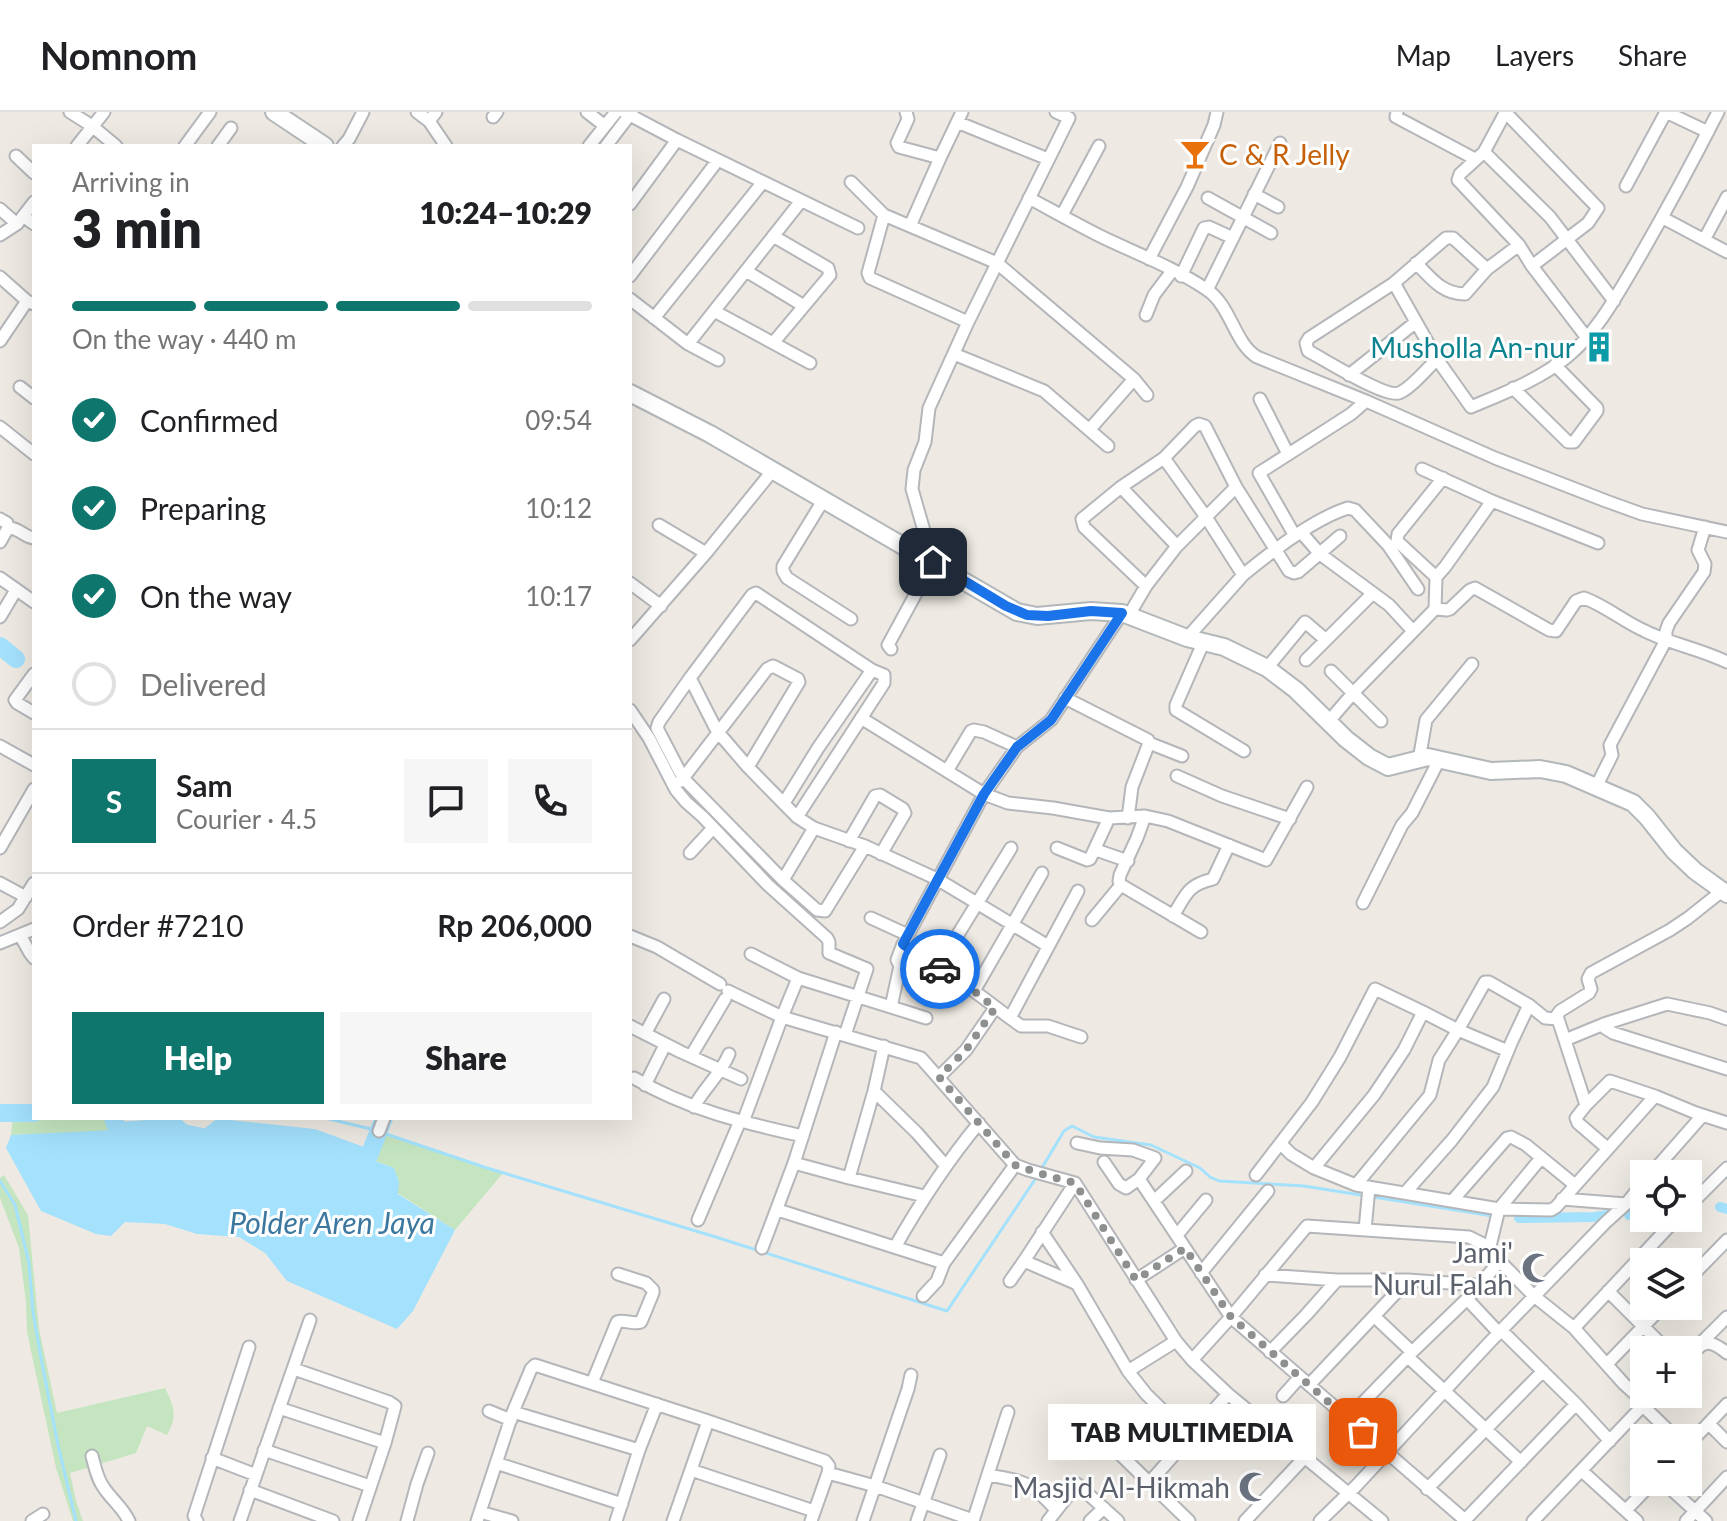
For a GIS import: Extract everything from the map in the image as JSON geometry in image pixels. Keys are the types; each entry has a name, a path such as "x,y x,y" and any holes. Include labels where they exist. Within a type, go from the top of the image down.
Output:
{"street":[{"path":"70,112 114,144"},
{"path":"78,144 104,112"},
{"path":"186,144 210,112"},
{"path":"274,112 322,144"},
{"path":"345,144 363,112"},
{"path":"417,112 433,116 445,144"},
{"path":"587,112 605,126"},
{"path":"591,144 616,112"},
{"path":"906,112 908,119 898,138 899,147 940,158"},
{"path":"891,649 888,645 933,562 912,489 912,479 925,442 929,408 1069,118 1056,112"},
{"path":"1149,259 1187,187 1217,112"},
{"path":"1397,112 1396,117 1480,156 1542,209 1614,301"},
{"path":"1626,186 1666,112 1708,132"},
{"path":"1394,283 1437,359 1471,407 1513,388 1569,356 1614,301 1663,218 1718,112"},
{"path":"607,144 629,113 677,140 858,228"},
{"path":"1532,266 1588,223 1598,210 1598,205 1507,115 1502,116 1480,156 1460,174 1459,183 1519,245 1532,266 1585,336"},
{"path":"910,226 960,117 1048,159"},
{"path":"219,144 231,128"},
{"path":"632,201 677,140"},
{"path":"1207,290 1280,143"},
{"path":"1062,215 1099,146"},
{"path":"16,156 32,171"},
{"path":"632,273 718,160"},
{"path":"654,318 763,182"},
{"path":"851,182 884,215 997,263 1134,379 1147,395"},
{"path":"1254,194 1278,207"},
{"path":"1704,240 1727,197"},
{"path":"1029,198 1207,290 1222,305 1243,342 1255,356 1495,458 1606,501 1642,514 1727,532"},
{"path":"1208,198 1271,233"},
{"path":"688,344 801,201"},
{"path":"0,235 20,220 32,205"},
{"path":"0,209 32,223"},
{"path":"884,215 868,273 870,278 968,322"},
{"path":"1663,218 1727,252"},
{"path":"1146,315 1154,295 1177,274 1204,228 1209,227 1233,238"},
{"path":"773,236 830,271 829,277 773,343"},
{"path":"1437,359 1398,394 1349,375 1308,351 1306,343 1309,338 1394,283 1446,238 1450,237 1487,269"},
{"path":"1416,263 1440,287 1448,292 1465,294 1487,269 1519,245"},
{"path":"746,271 804,306"},
{"path":"0,277 30,302 1,337"},
{"path":"632,301 688,344 718,360"},
{"path":"714,311 810,363"},
{"path":"1349,375 1416,322"},
{"path":"954,354 1044,391 1108,446"},
{"path":"1513,388 1568,442 1574,442 1596,415 1597,408 1555,365"},
{"path":"1090,429 1134,379"},
{"path":"20,387 32,396"},
{"path":"632,394 710,434 1006,606 1027,615 1091,611 1125,614 1224,647 1267,668 1296,690 1346,739 1388,767 1428,757 1491,771 1552,770 1633,803 1674,851 1724,893 1670,930 1591,973 1589,993 1560,1011 1555,1018"},
{"path":"1260,399 1288,454"},
{"path":"1366,401 1351,414 1259,473 1298,534 1395,611 1413,631"},
{"path":"1146,586 1082,523 1084,515 1164,458 1195,426 1203,424 1236,487 1289,571 1298,572 1340,536"},
{"path":"0,427 32,451"},
{"path":"1164,458 1243,575"},
{"path":"1422,469 1598,543"},
{"path":"632,638 773,470"},
{"path":"1436,577 1397,541 1398,534 1443,478"},
{"path":"1121,487 1177,546"},
{"path":"891,1007 899,969 897,960 905,939 984,794 1017,747 1047,725 1177,546 1236,487"},
{"path":"824,499 783,566 783,571 787,578 851,619"},
{"path":"1329,721 1435,609 1436,577 1492,501"},
{"path":"1244,751 1176,710 1196,640 1243,575 1298,534 1348,508 1355,510 1388,545 1418,589"},
{"path":"0,542 4,523 32,537"},
{"path":"659,525 706,553"},
{"path":"1596,787 1612,755 1610,745 1666,640 1669,623 1704,572 1705,564 1698,550 1705,527"},
{"path":"0,578 32,601"},
{"path":"632,584 661,606"},
{"path":"1435,609 1450,609 1475,588 1556,631 1576,601 1584,598 1644,631 1727,662"},
{"path":"0,617 16,590"},
{"path":"797,817 885,679 881,672 872,670 756,593 659,722 657,728 679,784 817,910 825,911 865,846"},
{"path":"1306,660 1373,593"},
{"path":"1267,668 1305,622 1326,640"},
{"path":"1419,760 1426,720 1472,664"},
{"path":"679,784 717,731 768,667 773,666 798,679 798,686 748,767"},
{"path":"784,803 872,670"},
{"path":"1331,671 1381,721"},
{"path":"32,677 15,700 32,712"},
{"path":"690,678 717,731 797,817 814,828 865,846 937,879 1048,946"},
{"path":"1065,698 1145,737 1149,743 1182,756"},
{"path":"632,713 679,784 713,828 768,885 827,938 829,953 868,971 841,1033 762,1248"},
{"path":"861,718 984,794 1008,803 1109,818 1145,816 1168,821 1266,860 1307,787"},
{"path":"947,771 974,730 1017,747"},
{"path":"1128,818 1132,787 1149,743"},
{"path":"818,748 835,758"},
{"path":"2,750 32,764"},
{"path":"1363,903 1439,760"},
{"path":"808,765 824,774"},
{"path":"1177,776 1222,796 1290,819"},
{"path":"0,848 32,792"},
{"path":"849,841 875,796 880,795 905,813 881,854"},
{"path":"1145,816 1119,881 1201,932"},
{"path":"1057,848 1090,859 1109,818"},
{"path":"690,853 713,828"},
{"path":"783,880 814,828"},
{"path":"1173,916 1188,891 1198,882 1213,879 1229,845"},
{"path":"938,967 1011,848"},
{"path":"1096,850 1128,861"},
{"path":"974,991 1042,873"},
{"path":"0,883 26,897"},
{"path":"1092,920 1121,885"},
{"path":"1,920 13,914 32,886"},
{"path":"1011,1017 1078,891"},
{"path":"871,918 905,939 938,967 1021,1026 1048,1026 1081,1037"},
{"path":"0,943 32,930"},
{"path":"20,935 32,955"},
{"path":"632,937 657,947 724,991 782,1017 921,1058 1015,1165 1075,1183 1176,1341 1192,1360 1228,1394 1382,1521"},
{"path":"751,954 798,978 926,1018"},
{"path":"698,1220 798,978"},
{"path":"1356,1185 1430,1095 1439,1060 1485,982 1529,1005 1545,1018 1558,1019 1586,1105"},
{"path":"1256,1175 1312,1102 1340,1057 1375,989 1508,1051"},
{"path":"691,1056 724,991"},
{"path":"645,1034 664,999"},
{"path":"1565,1040 1604,1024 1671,1004 1727,1019"},
{"path":"1405,1193 1493,1087 1529,1005"},
{"path":"939,1077 968,1046 995,1008"},
{"path":"1314,1168 1374,1095 1404,1050 1423,1012"},
{"path":"1604,1024 1613,1033 1727,1069"},
{"path":"632,1027 741,1079"},
{"path":"645,1085 665,1045"},
{"path":"849,1178 884,1046"},
{"path":"694,1107 729,1054"},
{"path":"634,1078 694,1107 741,1122 803,1136"},
{"path":"1607,1148 1578,1123 1577,1117 1611,1081 1727,1123"},
{"path":"874,1091 945,1165"},
{"path":"1281,1144 1301,1161 1356,1185 1368,1194 1405,1193 1452,1201 1498,1215 1549,1211 1556,1207 1655,1096"},
{"path":"1663,1160 1702,1116"},
{"path":"379,1131 383,1120"},
{"path":"895,1247 945,1165 979,1123"},
{"path":"1452,1201 1507,1138 1516,1139 1575,1185"},
{"path":"1077,1143 1133,1150 1155,1158 1139,1179 1124,1188 1104,1162"},
{"path":"1489,1250 1498,1215 1541,1158"},
{"path":"794,1163 924,1196"},
{"path":"923,1296 937,1281 944,1263 1015,1165"},
{"path":"1702,1192 1727,1168"},
{"path":"1154,1201 1186,1171"},
{"path":"1139,1179 1231,1317 1465,1520 1576,1404"},
{"path":"1010,1281 1075,1183"},
{"path":"1201,1273 1268,1191"},
{"path":"1365,1230 1368,1194"},
{"path":"1320,1521 1630,1198"},
{"path":"1562,1199 1622,1207"},
{"path":"1177,1235 1206,1200"},
{"path":"778,1210 944,1263"},
{"path":"1192,1360 1307,1226 1469,1237 1478,1241 1534,1296 1574,1328 1630,1388"},
{"path":"1042,1232 1077,1284 1128,1371 1146,1394 1189,1436"},
{"path":"1574,1328 1664,1232"},
{"path":"1702,1266 1727,1240"},
{"path":"1136,1280 1185,1248"},
{"path":"1024,1261 1077,1284"},
{"path":"1347,1419 1467,1299 1500,1261"},
{"path":"592,1383 617,1321 641,1322 653,1293 650,1285 618,1274"},
{"path":"1265,1275 1477,1285"},
{"path":"1270,1352 1337,1280"},
{"path":"1283,1396 1375,1317 1408,1280"},
{"path":"1608,1291 1654,1336"},
{"path":"1467,1299 1543,1371 1610,1441"},
{"path":"1375,1317 1445,1392 1521,1462"},
{"path":"1702,1342 1727,1317"},
{"path":"240,1521 310,1320"},
{"path":"1607,1364 1650,1320"},
{"path":"1128,1371 1176,1341"},
{"path":"1702,1344 1712,1344 1727,1353"},
{"path":"197,1521 194,1516 249,1347"},
{"path":"512,1521 478,1516 512,1416 535,1365 825,1461 829,1466 812,1516 691,1470"},
{"path":"294,1369 395,1406 359,1521"},
{"path":"1427,1489 1543,1371"},
{"path":"863,1521 911,1375"},
{"path":"1149,1483 1228,1394"},
{"path":"616,1521 657,1404"},
{"path":"1702,1431 1727,1404"},
{"path":"279,1408 385,1443"},
{"path":"1535,1520 1641,1408"},
{"path":"1652,1408 1665,1424"},
{"path":"489,1411 639,1450"},
{"path":"828,1473 875,1486 973,1521 1008,1412"},
{"path":"673,1521 708,1421"},
{"path":"1709,1424 1727,1442"},
{"path":"1095,1430 1189,1521"},
{"path":"264,1450 370,1486"},
{"path":"407,1521 428,1453"},
{"path":"917,1521 940,1455"},
{"path":"92,1456 104,1488 129,1521"},
{"path":"1245,1521 1305,1457"},
{"path":"212,1458 256,1475"},
{"path":"496,1463 622,1504"},
{"path":"1582,1471 1636,1521"},
{"path":"988,1475 1028,1484 1056,1510"},
{"path":"1686,1521 1727,1477"},
{"path":"1048,1521 1077,1484 1118,1521"},
{"path":"250,1490 333,1521"},
{"path":"1626,1510 1640,1496"},
{"path":"1679,1496 1706,1521"},
{"path":"1090,1521 1104,1508"}],"green space":[{"path":"32,1113 32,1120 114,1120 118,1131 11,1135 13,1114"},
{"path":"379,1131 503,1173 455,1230 398,1193 394,1168 368,1158"},
{"path":"4,1175 28,1215 39,1329 57,1413 165,1388 172,1406 173,1422 167,1435 147,1426 136,1453 70,1473 83,1521 73,1521 56,1468 27,1332 19,1248 0,1198 0,1178"}],"water":[{"name":"Polder Aren Jaya","path":"176,1127 184,1134 207,1138 220,1128 313,1138 394,1168 399,1182 398,1194 455,1230 413,1311 397,1329 287,1281 265,1253 239,1237 197,1234 165,1224 125,1222 111,1236 96,1234 41,1211 6,1148 11,1135"}],"waterway":[{"path":"0,646 16,659"},
{"path":"0,1113 32,1113"},
{"path":"0,1113 32,1113"},
{"path":"114,1120 118,1131 176,1127 183,1133 207,1138 220,1128 313,1138 368,1158 383,1120"},
{"path":"333,1120 375,1130"},
{"path":"383,1133 947,1311 1064,1131 1072,1126 1094,1137 1151,1145 1200,1168 1219,1181 1304,1186 1493,1216"},
{"path":"0,1181 15,1205 29,1263 41,1358 76,1521"},
{"path":"1720,1207 1727,1209"},
{"path":"1519,1218 1608,1215"}],"way so far":[{"path":"940,969 995,1008 966,1050 939,1077 1015,1165 1075,1183 1136,1280 1185,1248 1231,1317 1363,1432"}],"place":[{"name":"C & R Jelly","path":"1195,154"},
{"name":"Musholla An-nur","path":"1599,347"},
{"name":"Jami' Nurul Falah","path":"1537,1268"},
{"name":"TAB MULTIMEDIA","path":"1363,1432"},
{"name":"Masjid Al-Hikmah","path":"1254,1487"}],"route":[{"path":"933,562 1006,606 1027,615 1091,611 1122,613 1051,720 1017,747 984,794 903,944 940,969"}]}
